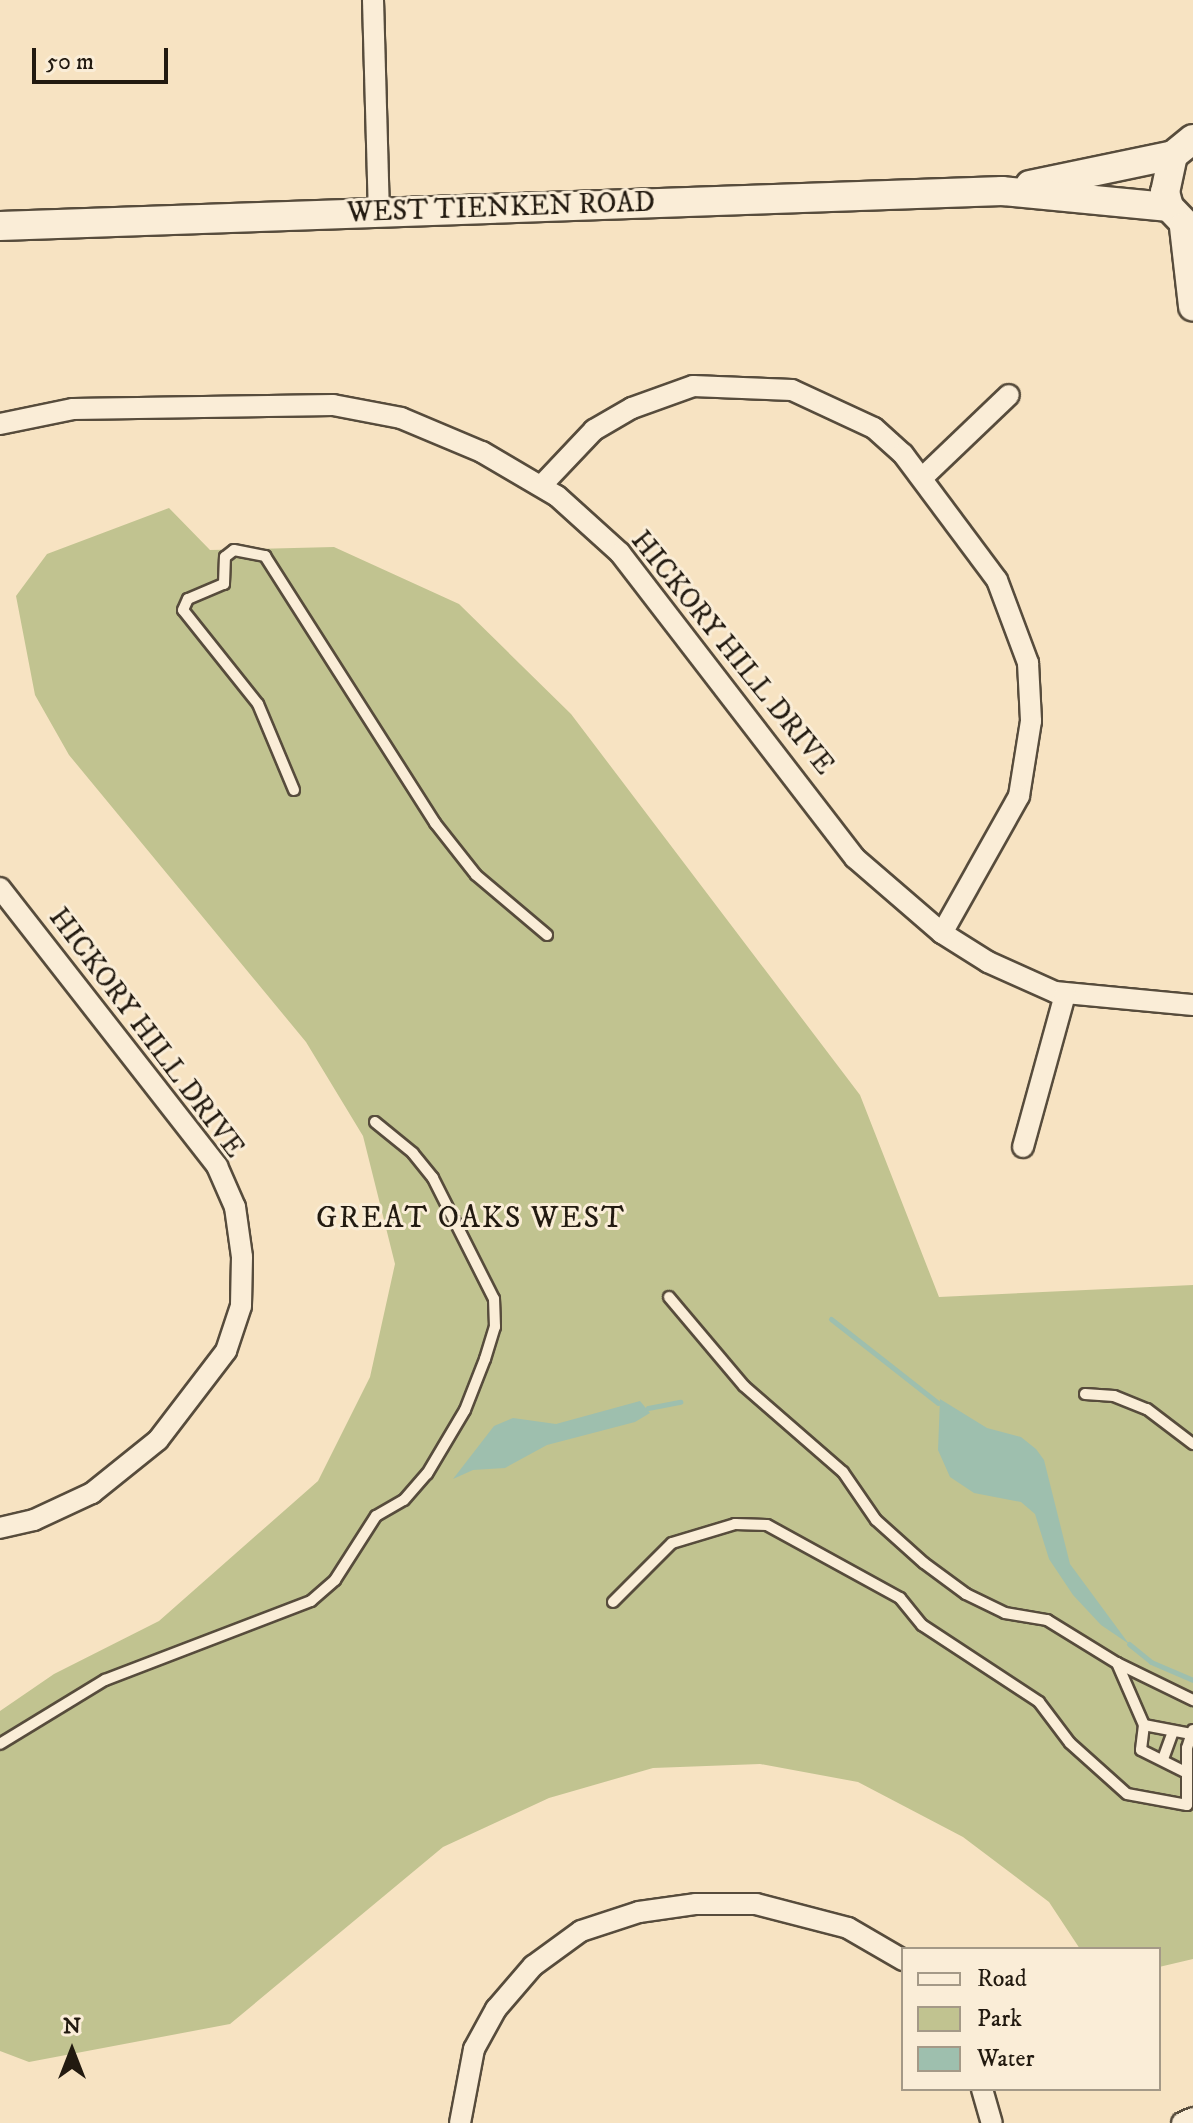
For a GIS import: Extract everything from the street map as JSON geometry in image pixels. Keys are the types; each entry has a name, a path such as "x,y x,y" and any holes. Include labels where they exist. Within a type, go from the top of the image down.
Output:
{"street":[{"path":"373,0 379,212"},
{"path":"1186,140 1165,176 1182,222 1193,306"},
{"name":"WEST TIENKEN ROAD","path":"1002,191 1186,140"},
{"name":"WEST TIENKEN ROAD","path":"0,226 1002,191 1182,222"},
{"path":"541,486 594,430 632,408 693,386 735,385 792,390 833,406 874,428 922,478 997,580 1028,663 1031,721 1019,796 942,933"},
{"path":"922,478 1009,395"},
{"name":"HICKORY HILL DRIVE","path":"0,424 73,409 333,405 401,418 444,434 541,486 620,553 855,858 942,933 988,962 1065,994 1193,1005"},
{"name":"HICKORY HILL DRIVE","path":"0,1528 34,1520 92,1493 158,1440 226,1351 241,1306 242,1257 235,1207 217,1166 1,890"},
{"path":"1023,1147 1065,994"},
{"path":"460,2123 474,2049 496,2009 533,1966 581,1931 639,1912 696,1904 756,1904 848,1928 901,1959"},
{"path":"983,2091 992,2123"},
{"path":"1182,2123 1193,2118"}],"lane":[{"path":"294,790 258,704 183,610 188,599 224,584 225,557 234,550 265,556 435,823 476,875 547,935"},
{"path":"0,1744 105,1680 311,1601 335,1580 376,1516 404,1500 427,1474 465,1410 485,1359 495,1327 494,1299 433,1178 413,1153 375,1122"},
{"path":"669,1297 744,1386 843,1472 876,1520 924,1563 966,1594 1005,1613 1047,1620 1117,1663 1193,1700"},
{"path":"1085,1394 1114,1396 1147,1409 1193,1444"},
{"path":"613,1602 672,1543 735,1524 767,1525 900,1598 922,1625 1039,1702 1070,1743 1127,1794 1187,1805 1192,1732 1172,1734 1144,1725"},
{"path":"1117,1663 1144,1725 1141,1750 1187,1773"},
{"path":"1163,1759 1172,1734"}],"green space":[{"path":"169,508 210,550 334,547 459,604 571,714 860,1095 939,1297 1193,1285 1193,1959 1161,1967 1161,1947 1079,1947 1049,1902 963,1837 858,1782 760,1764 653,1768 549,1798 443,1847 230,2024 29,2062 0,2051 0,1711 54,1674 159,1621 318,1481 370,1377 395,1264 363,1136 306,1042 69,755 35,695 16,596 47,554"}],"water":[{"path":"940,1399 987,1428 1021,1437 1036,1449 1044,1460 1070,1564 1129,1644 1101,1625 1073,1595 1049,1559 1035,1514 1021,1502 974,1493 950,1477 938,1450"},
{"path":"640,1401 650,1413 635,1422 547,1445 505,1468 473,1470 453,1479 494,1426 513,1418 556,1424"}],"waterway":[{"path":"831,1319 938,1403"},
{"path":"648,1408 680,1402"},
{"path":"1129,1644 1151,1662 1193,1680"}],"district":[{"name":"GREAT OAKS WEST","path":"471,1219"}]}
